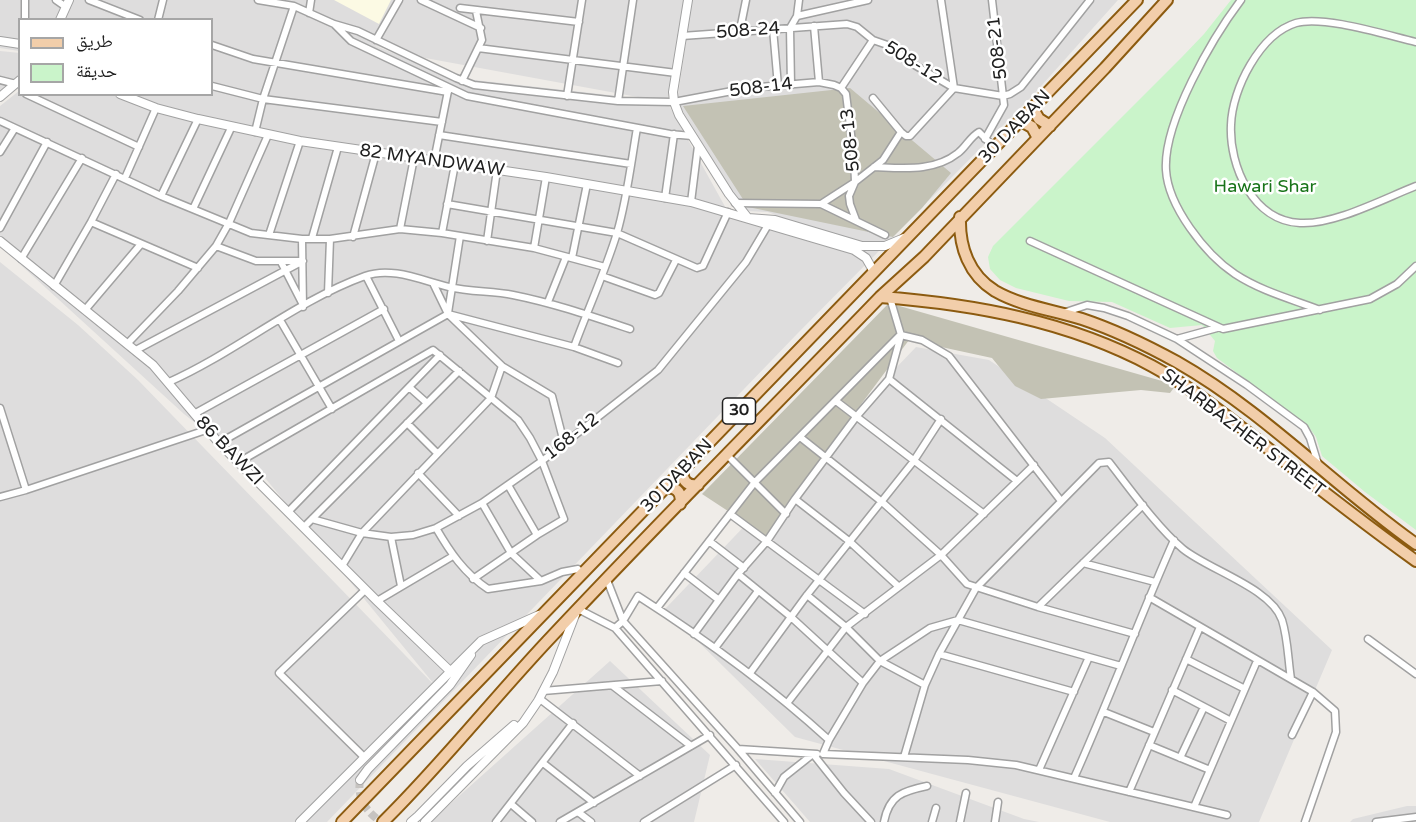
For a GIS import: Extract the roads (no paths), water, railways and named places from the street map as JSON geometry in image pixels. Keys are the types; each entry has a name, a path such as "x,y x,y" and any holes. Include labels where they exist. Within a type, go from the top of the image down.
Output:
{"main road":[{"name":"30 DABAN","path":"342,822 1137,0"},
{"name":"30 DABAN","path":"383,822 406,800 504,687 578,609 924,257 1167,0"},
{"path":"1033,109 1039,119 1050,126"},
{"path":"1021,121 1032,127 1038,138"},
{"name":"SHARBAZHER STREET","path":"960,217 962,247 969,264 980,279 1004,296 1093,323 1131,338 1193,371 1242,405 1318,465 1379,518 1416,544"},
{"name":"SHARBAZHER STREET","path":"885,297 957,305 1016,316 1083,335 1137,358 1182,384 1416,561"},
{"path":"684,468 682,474 684,480 692,486 698,485"},
{"path":"663,489 669,487 678,490 681,495 680,504"}],"street":[{"path":"25,0 25,18"},
{"path":"56,0 68,3 61,18"},
{"path":"89,0 135,18"},
{"path":"158,18 163,0"},
{"path":"260,0 294,6 334,24 351,41 448,90"},
{"path":"309,13 311,0"},
{"path":"376,40 399,0"},
{"path":"421,0 481,28"},
{"path":"459,18 461,0"},
{"path":"567,96 582,0"},
{"path":"618,102 633,0"},
{"path":"688,0 676,73 674,102 698,146 735,203 748,218 858,252 870,261 874,272"},
{"path":"740,30 746,0"},
{"path":"791,85 790,28 797,16 799,0"},
{"path":"797,16 868,0"},
{"path":"873,98 906,136 914,134 954,88 941,0"},
{"name":"508-21","path":"992,0 1003,96"},
{"path":"986,139 1004,105 1003,96 1021,87 1090,0"},
{"path":"1241,0 1227,18 1195,76 1178,113 1167,154 1166,170 1169,187 1176,204 1195,234 1222,265 1260,287 1320,310"},
{"path":"255,132 263,99 294,6"},
{"path":"460,8 579,22"},
{"path":"462,81 482,40 476,10"},
{"path":"1416,42 1329,22 1310,20 1286,27 1266,42 1250,66 1235,104 1231,124 1235,160 1245,185 1257,202 1282,219 1297,223 1332,219 1416,186"},
{"name":"508-14","path":"334,24 358,31 462,81 480,86 618,102 674,102 748,88 819,82 844,91"},
{"name":"508-24","path":"682,36 847,24 857,27 873,40"},
{"path":"814,26 819,82"},
{"path":"773,29 778,86"},
{"path":"844,91 873,40"},
{"name":"508-12","path":"873,40 893,47 906,60 954,88 1003,96"},
{"path":"0,41 18,44"},
{"path":"213,45 253,59 448,90 477,99 692,136"},
{"path":"478,48 676,73"},
{"path":"0,80 17,86"},
{"path":"0,97 17,86"},
{"path":"213,86 263,99 442,122"},
{"path":"477,99 480,86"},
{"path":"434,161 448,90"},
{"name":"508-13","path":"844,91 854,158 855,182 849,196 856,220"},
{"path":"30,96 139,147"},
{"name":"82 MYANDWAW","path":"125,96 156,108 231,128 300,141 628,191 691,202 748,218"},
{"path":"125,178 156,108"},
{"path":"161,196 198,119"},
{"path":"0,121 161,196 251,233 330,239 400,229 442,233 534,248 605,267"},
{"path":"0,152 15,128"},
{"path":"193,209 231,128"},
{"path":"574,347 617,233 628,191 637,128"},
{"path":"821,204 874,167 892,149 901,132"},
{"path":"874,167 922,168 939,164 959,153 979,132 995,148"},
{"path":"665,198 674,134"},
{"path":"128,343 216,246 229,223 268,135"},
{"path":"439,135 631,164"},
{"path":"269,235 300,141"},
{"path":"0,228 47,142"},
{"path":"691,202 698,146"},
{"path":"312,238 339,147"},
{"path":"352,237 376,153"},
{"path":"21,259 82,158"},
{"path":"400,229 414,158"},
{"path":"442,233 454,164"},
{"path":"487,241 497,170"},
{"path":"54,286 116,174"},
{"path":"534,248 546,177"},
{"path":"548,303 569,258 579,226 587,184"},
{"path":"735,203 821,204 885,235"},
{"path":"447,204 617,233 697,268 703,266 728,212"},
{"path":"748,218 775,220 870,247 893,243 913,233"},
{"path":"91,222 198,268"},
{"name":"168-12","path":"312,519 362,533 391,537 412,535 436,528 482,503 542,460 658,370 746,262 768,225"},
{"path":"448,314 459,236"},
{"path":"302,238 303,307"},
{"path":"328,293 330,239"},
{"name":"86 BAWZI","path":"0,241 136,350 169,382 206,430 377,602 450,670"},
{"path":"1030,241 1217,328"},
{"path":"85,310 141,244"},
{"path":"216,246 256,261 303,261"},
{"path":"602,276 655,295 659,293 676,260"},
{"path":"136,350 303,261"},
{"path":"281,262 303,307"},
{"path":"1177,339 1217,328 1229,329 1370,299 1397,284 1416,266"},
{"path":"169,382 328,293 366,276 399,274 451,288 509,294 548,303 630,329"},
{"path":"366,276 399,341"},
{"path":"433,283 448,314 502,366 552,396 564,443"},
{"path":"694,634 738,574 767,541 856,417 889,379 901,335 885,297"},
{"path":"1062,314 1087,305 1104,308 1128,316 1177,339 1247,385 1304,427 1311,438 1318,465"},
{"path":"194,414 384,309"},
{"path":"219,443 448,314 574,347 618,363"},
{"path":"280,320 332,409"},
{"path":"657,608 755,482 901,335"},
{"path":"901,335 922,340 950,356 1061,501"},
{"path":"239,462 433,350 518,420 542,460 564,519 473,579"},
{"path":"288,512 440,355"},
{"path":"342,566 362,533 490,398 502,366"},
{"path":"304,527 459,371"},
{"path":"889,379 1017,481"},
{"path":"409,387 426,403"},
{"path":"836,401 984,514"},
{"path":"0,408 26,490"},
{"path":"750,673 807,595 913,462 941,419"},
{"path":"406,423 437,453"},
{"path":"0,496 26,490 206,430"},
{"path":"800,437 882,502 941,555 968,584 1038,607 1135,634"},
{"path":"727,455 786,514"},
{"path":"904,757 925,684 976,588 1099,463 1104,461 1109,462 1143,505 1184,550 1262,595 1276,609 1284,628 1291,679"},
{"path":"788,702 846,627 941,555 1034,465"},
{"path":"418,474 459,516"},
{"path":"508,485 537,535"},
{"path":"795,499 849,541 898,586"},
{"path":"482,503 511,553 541,580"},
{"path":"1038,607 1143,505"},
{"path":"730,514 865,614"},
{"path":"436,528 453,556 473,579 488,589 541,580 578,569 581,573"},
{"path":"391,537 401,586"},
{"path":"1074,778 1104,712 1174,540"},
{"path":"709,541 744,568"},
{"path":"377,602 453,556"},
{"path":"1083,563 1155,582"},
{"path":"684,573 719,600"},
{"path":"738,574 791,617 863,683"},
{"path":"607,580 623,621 800,822"},
{"path":"364,757 279,673 365,590"},
{"path":"714,648 758,591"},
{"path":"807,595 846,627 880,661 925,684"},
{"path":"615,628 623,621 638,596 750,673 788,702 829,740"},
{"path":"1149,597 1313,692 1335,711 1336,732 1305,822"},
{"path":"425,822 523,723 553,672 578,609 615,628 784,822"},
{"path":"300,822 481,641 543,613"},
{"path":"823,754 863,683 880,661 930,628 958,620 1121,666"},
{"path":"1129,792 1200,627"},
{"path":"1368,639 1416,674"},
{"path":"360,780 368,769 450,686 481,641"},
{"path":"939,654 1074,692"},
{"path":"1039,770 1089,657"},
{"path":"1186,659 1245,689"},
{"path":"1194,807 1257,661"},
{"path":"541,695 662,681"},
{"path":"613,686 691,746"},
{"path":"1172,690 1231,721"},
{"path":"1292,735 1313,692"},
{"path":"541,695 640,776"},
{"path":"1180,758 1204,707"},
{"path":"411,822 467,766 532,710"},
{"path":"1104,712 1154,732"},
{"path":"496,822 573,723"},
{"path":"560,822 710,735"},
{"path":"1149,745 1210,770"},
{"path":"738,749 987,762 1039,770 1227,815"},
{"path":"775,793 784,777 813,754"},
{"path":"813,754 871,822"},
{"path":"543,763 594,803"},
{"path":"644,822 736,765"},
{"path":"884,822 886,809 894,799 906,790 927,786"},
{"path":"960,822 966,793"},
{"path":"995,822 998,802"},
{"path":"511,804 532,822"},
{"path":"932,822 936,808"},
{"path":"578,812 591,822"},
{"path":"1376,822 1416,817"}],"tunnel":[{"path":"360,780 361,799 381,822"}],"park label":[{"name":"Hawari Shar","path":"1265,187"}]}
